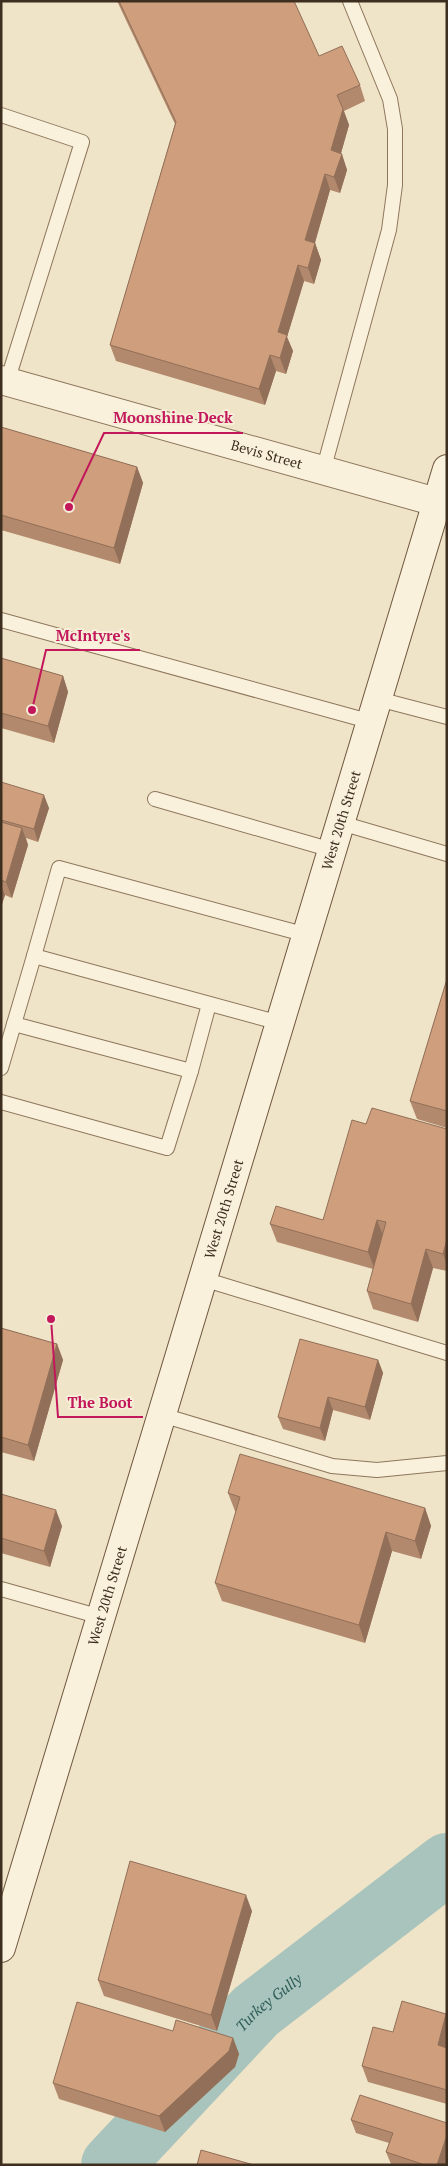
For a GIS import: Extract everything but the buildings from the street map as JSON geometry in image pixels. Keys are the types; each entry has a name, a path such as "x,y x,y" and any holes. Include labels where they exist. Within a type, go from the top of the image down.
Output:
{"main road":[{"name":"Bevis Street","path":"4,381 442,504"},
{"name":"West 20th Street","path":"1,1948 332,850 442,504 447,469"}],"lane":[{"path":"323,471 389,230 395,185 395,129 390,99 350,1"},
{"path":"1,115 82,142 4,381"},
{"path":"1,620 375,710 447,717"},
{"path":"155,798 332,850"},
{"path":"341,823 447,854"},
{"path":"1,1068 59,868 307,935"},
{"path":"34,956 280,1023"},
{"path":"1,1102 167,1148 209,1004"},
{"path":"14,1024 191,1071"},
{"path":"203,1279 447,1353"},
{"path":"162,1415 332,1466 377,1470 447,1463"},
{"path":"1,1589 101,1618"}],"waterway":[{"name":"Turkey Gully","path":"112,2165 256,2011 447,1864"}],"place":[{"name":"Moonshine Deck","path":"69,507"},
{"name":"McIntyre's","path":"32,710"},
{"name":"The Boot","path":"51,1319"}]}
